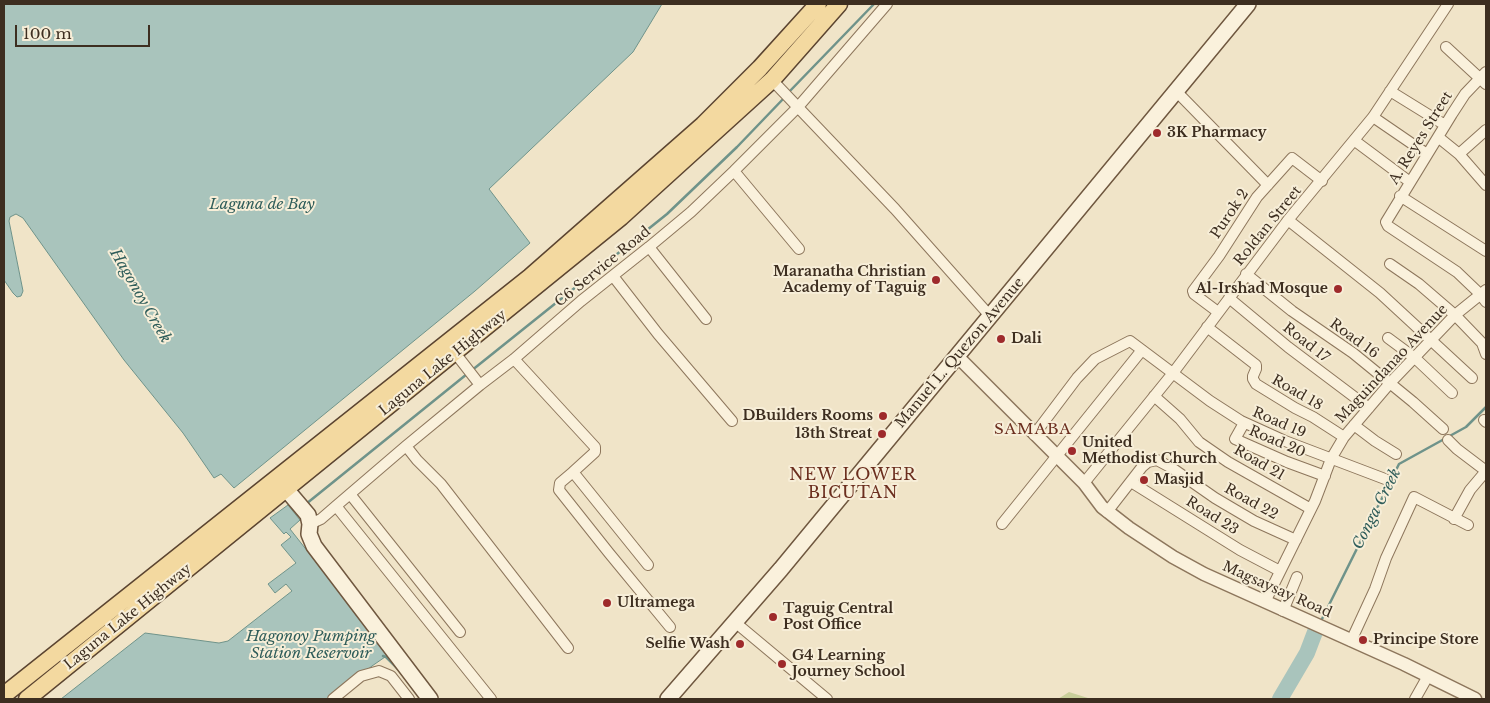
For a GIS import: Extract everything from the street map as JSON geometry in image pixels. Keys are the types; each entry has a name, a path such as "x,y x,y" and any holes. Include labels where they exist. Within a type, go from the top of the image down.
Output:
{"main road":[{"name":"Laguna Lake Highway","path":"27,699 290,494 455,352 530,277 703,125 760,68 818,4"},
{"name":"Laguna Lake Highway","path":"4,695 455,352 622,217 777,86 839,4"},
{"name":"Manuel L. Quezon Avenue","path":"668,699 736,623 1248,4"},
{"path":"290,494 309,520 310,534 314,546 430,699"}],"street":[{"name":"C6 Service Road","path":"309,520 321,519 478,382 514,359 649,248 734,171 797,105 887,4"},
{"name":"Roldan Street","path":"1084,483 1173,373 1288,220 1355,141 1448,4"},
{"path":"1446,48 1484,78"},
{"name":"A. Reyes Street","path":"1484,78 1465,94 1400,196 1386,224 1449,266 1484,295"},
{"path":"777,86 895,209 990,316"},
{"path":"1176,91 1268,185"},
{"path":"1390,91 1445,125"},
{"path":"1373,117 1427,154"},
{"path":"1459,154 1486,130"},
{"path":"1438,137 1459,154 1486,185"},
{"path":"1355,141 1410,182"},
{"name":"Purok 2","path":"1218,312 1194,294 1193,291 1268,185 1292,158 1322,181"},
{"path":"734,171 799,249"},
{"path":"1400,196 1486,251"},
{"path":"1288,220 1380,293 1472,378"},
{"path":"649,248 706,319"},
{"path":"1390,264 1419,284 1455,315 1482,343 1486,354"},
{"name":"Road 16","path":"1246,274 1292,311 1353,353 1443,429"},
{"path":"613,276 658,334 732,421"},
{"name":"Maguindanao Avenue","path":"1265,602 1311,509 1331,459 1344,437 1390,383 1455,315 1484,295"},
{"name":"Road 17","path":"1229,298 1288,347 1369,408"},
{"name":"Road 18","path":"1207,327 1256,365 1253,379 1256,384 1344,437"},
{"path":"1388,338 1415,358 1452,392"},
{"path":"1002,524 1142,350 1132,342 1128,342 1095,359 1077,378 1034,435"},
{"name":"Road 19","path":"1142,350 1230,415 1244,423 1384,479"},
{"path":"455,352 478,382"},
{"name":"Magsaysay Road","path":"957,356 1084,483 1107,512 1129,528 1187,566 1475,699"},
{"path":"514,359 595,447 595,452 560,483 559,490 670,627"},
{"name":"Road 21","path":"1154,396 1180,419 1199,442 1228,462 1311,509"},
{"name":"Road 20","path":"1244,423 1235,439 1287,462 1325,476"},
{"path":"1354,425 1396,454"},
{"path":"1448,440 1457,450 1486,471 1470,490 1454,519"},
{"path":"406,446 441,484 568,648"},
{"name":"Road 22","path":"1107,512 1148,462 1157,460 1172,468 1214,498 1254,521 1296,540"},
{"path":"573,472 648,566"},
{"name":"Road 23","path":"1131,482 1240,550 1280,571"},
{"path":"350,494 460,632"},
{"path":"1351,641 1414,497 1468,525"},
{"path":"336,506 491,699"},
{"path":"1283,610 1297,577"},
{"path":"736,623 827,699"},
{"path":"333,699 361,676 379,671 391,676 409,699"},
{"path":"1415,699 1428,676"}],"green space":[{"path":"1069,692 1091,699 1058,699"}],"water":[{"name":"Laguna de Bay","path":"4,4 662,4 633,52 489,189 530,243 475,291 234,488 221,474 214,478 183,433 124,360 23,218 16,214 10,217 9,221 23,291 21,296 17,297 4,280"},
{"name":"Hagonoy Pumping Station Reservoir","path":"288,505 300,520 290,529 390,656 385,657 372,666 330,699 61,699 145,633 219,643 228,641 292,591 286,584 275,593 268,584 296,563 281,545 291,537 286,532 284,534 270,518"}],"waterway":[{"path":"788,93 874,4"},
{"path":"471,371 667,214 737,147 785,97"},
{"path":"306,504 467,374"},
{"name":"Conga Creek","path":"1321,621 1399,464 1466,427 1486,407"},
{"name":"Conga Creek","path":"1280,699 1307,653 1315,632"},
{"name":"Hagonoy Creek","path":"383,656 398,669"}],"place":[{"name":"3K Pharmacy","path":"1157,133"},
{"name":"Maranatha Christian Academy of Taguig","path":"936,280"},
{"name":"Al-Irshad Mosque","path":"1338,289"},
{"name":"Dali","path":"1001,339"},
{"name":"DBuilders Rooms","path":"883,416"},
{"name":"13th Streat","path":"882,434"},
{"name":"United Methodist Church","path":"1072,451"},
{"name":"Masjid","path":"1144,480"},
{"name":"Ultramega","path":"607,603"},
{"name":"Taguig Central Post Office","path":"773,617"},
{"name":"Principe Store","path":"1363,640"},
{"name":"Selfie Wash","path":"740,644"},
{"name":"G4 Learning Journey School","path":"782,664"}],"district":[{"name":"SAMABA","path":"1033,430"},
{"name":"NEW LOWER BICUTAN","path":"853,484"}]}
